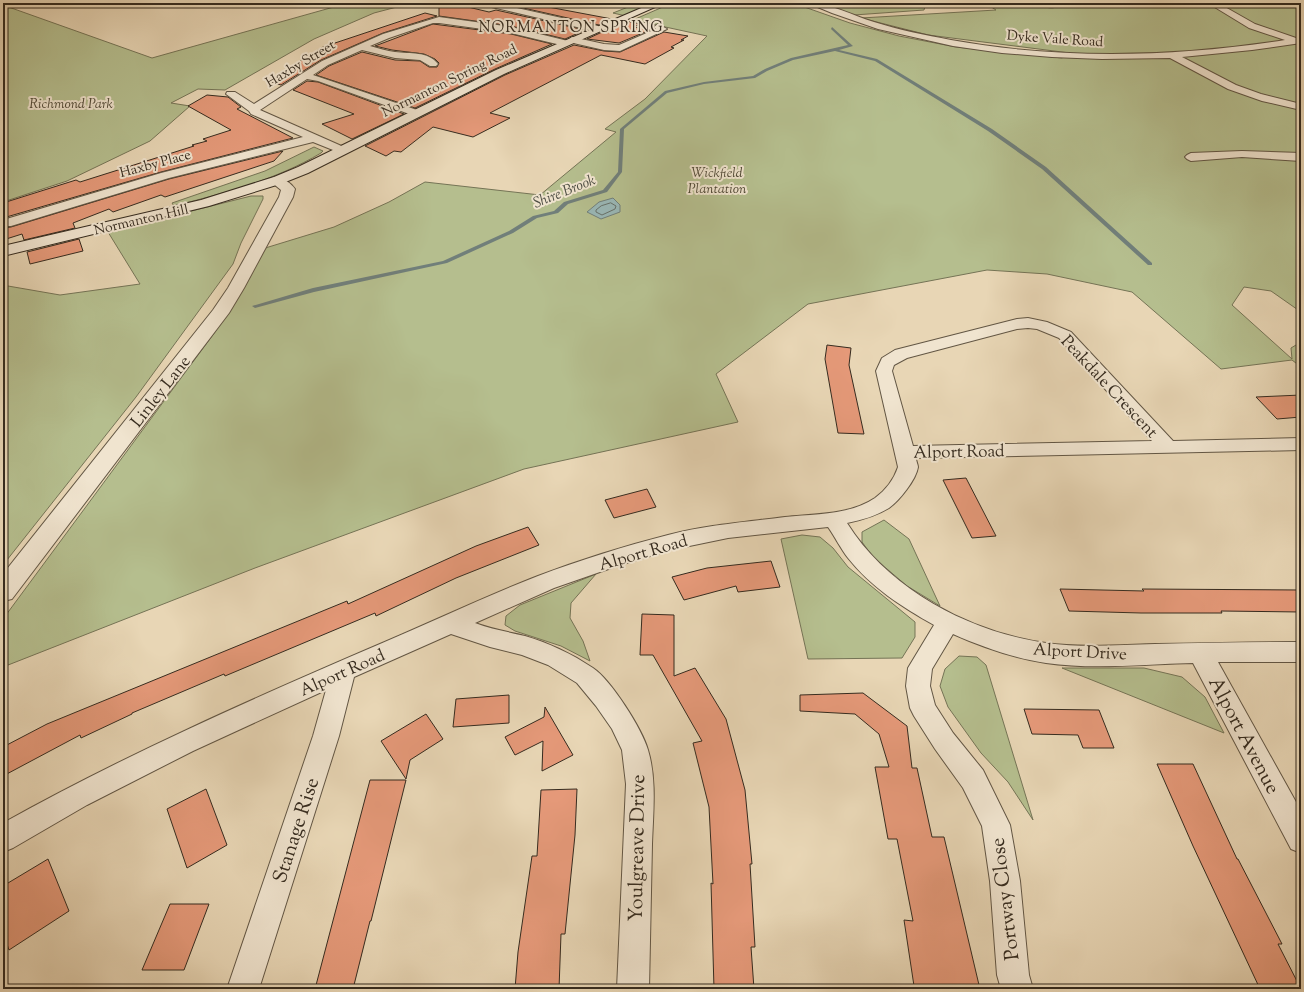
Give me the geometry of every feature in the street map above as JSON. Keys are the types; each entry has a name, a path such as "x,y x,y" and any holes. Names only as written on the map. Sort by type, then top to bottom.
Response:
{"main road":[{"name":"Normanton Spring Road","path":"277,181 500,72 660,3"},
{"name":"Normanton Hill","path":"3,251 234,196 277,181"},
{"name":"Linley Lane","path":"3,592 220,313 236,288 286,197 288,189 277,181"}],"street":[{"path":"483,3 598,29"},
{"name":"Dyke Vale Road","path":"812,3 858,20 896,31 973,45 1038,52 1078,55 1172,55 1242,49 1299,40"},
{"path":"1046,5 1063,3"},
{"path":"1212,3 1252,26 1299,40"},
{"name":"Haxby Street","path":"254,109 325,63 361,47 432,21 446,20 511,30 568,42 620,48 663,29 658,27"},
{"path":"361,47 395,55 422,57 429,60 433,64"},
{"path":"1172,55 1232,87 1265,98 1301,107"},
{"path":"305,76 320,79 416,113"},
{"name":"Haxby Street","path":"231,94 254,109 255,112 342,150"},
{"name":"Haxby Place","path":"6,223 124,187 219,161 313,138"},
{"path":"1191,157 1242,154 1301,157"},
{"name":"Peakdale Crescent","path":"905,452 884,371 885,364 890,359 901,354 1017,324 1028,323 1041,325 1065,335 1168,447"},
{"name":"Alport Road","path":"3,838 77,796 184,743 343,670 546,582 613,559 670,542 728,531 834,519 861,513 882,503 893,493 903,480 908,468 905,452 1301,444"},
{"name":"Alport Drive","path":"834,519 858,555 882,579 916,605 948,621 1005,644 1047,653 1089,655 1301,652"},
{"name":"Portway Close","path":"948,621 920,668 918,686 923,708 944,741 974,778 996,825 1005,881 1013,975 1017,989"},
{"name":"Youlgreave Drive","path":"451,624 490,638 525,646 556,658 586,676 605,698 622,722 634,750 640,784 633,989"},
{"name":"Alport Avenue","path":"1200,653 1301,839"},
{"name":"Stanage Rise","path":"243,989 326,736 343,670"}],"green space":[{"name":"Richmond Park","path":"348,3 412,3 374,13 314,39 225,90 198,89 171,103 190,106 150,141 67,181 3,202 3,5 152,58"},
{"path":"638,3 656,3 626,16 613,13"},
{"name":"Wickfield Plantation","path":"672,3 717,3 730,6 737,3 793,3 850,23 899,36 956,47 1062,58 1070,53 928,35 861,18 996,10 985,3 1033,3 1035,5 1038,3 1301,3 1301,312 1271,291 1244,287 1232,305 1292,359 1291,348 1301,342 1301,367 1292,360 1221,369 1132,292 1047,274 987,270 808,304 716,374 738,422 524,469 255,568 3,667 3,619 215,332 262,249 334,227 389,202 425,182 540,195 616,132 605,129 645,99 707,36 633,20"},
{"path":"820,3 926,3 924,10 854,15"},
{"path":"314,147 323,151 286,171 231,191 174,206 172,203 265,171"},
{"path":"251,196 263,196 263,199 241,243 233,264 136,397 3,565 3,283 8,286 60,295 140,284 108,232"},
{"path":"884,520 909,539 940,606 907,586 873,557 862,542 862,532"},
{"path":"802,535 820,537 833,548 848,567 915,622 915,637 902,658 808,659 781,539"},
{"path":"596,574 571,603 570,618 583,641 590,661 561,646 515,631 505,625 506,616 520,605"},
{"path":"959,656 977,657 986,665 1033,820 1008,782 981,753 948,707 940,686 945,669"},
{"path":"1062,668 1144,668 1182,677 1205,697 1224,733"}],"water":[{"path":"613,198 620,205 620,212 601,219 587,212 599,202"}],"building":[{"path":"439,3 451,3 489,12 496,10 585,30 565,39 511,26 439,16"},
{"path":"516,3 527,3 612,19 599,25 510,5"},
{"path":"425,13 437,16 383,33 321,60 281,85 268,81 323,47"},
{"path":"626,21 640,24 634,27 650,30 619,43 587,39"},
{"path":"433,24 511,34 552,44 495,69 415,108 316,75 329,66 362,52 395,60 420,61 429,67 437,67 439,63 435,59 424,54 392,50 375,46"},
{"path":"664,32 688,36 671,47 674,48 645,64 601,55 490,113 510,118 473,137 433,127 401,152 394,151 386,156 365,146 505,75 574,45 604,51 620,52"},
{"path":"307,81 318,82 404,114 352,139 322,124 354,114 293,90"},
{"path":"207,95 228,97 241,107 237,109 293,138 161,172 3,218 3,203 76,180 80,182 194,146 192,145 207,141 203,139 231,130 188,106"},
{"path":"283,151 274,161 165,197 161,195 113,212 109,209 73,223 75,228 24,240 22,234 3,240 3,228 11,227 169,179"},
{"path":"79,239 83,251 30,264 27,252"},
{"path":"827,345 851,348 849,365 864,434 838,433 825,359"},
{"path":"1301,395 1301,417 1277,419 1256,397"},
{"path":"966,478 996,536 972,538 943,480"},
{"path":"647,489 656,507 614,518 605,500"},
{"path":"528,527 539,545 456,578 376,616 375,613 225,676 224,674 132,713 81,738 80,735 3,776 3,747 47,724 347,601 348,604 476,546"},
{"path":"771,561 780,587 738,592 736,586 684,600 672,577 707,568"},
{"path":"1060,589 1144,591 1142,589 1301,590 1301,612 1221,611 1222,613 1141,613 1069,611"},
{"path":"642,614 674,615 674,676 695,668 726,719 745,790 752,864 750,864 755,947 751,947 754,989 714,989 711,883 713,884 709,807 693,743 702,741 653,655 640,655"},
{"path":"863,693 907,726 912,768 917,768 932,837 944,837 979,985 965,987 966,989 940,989 914,986 904,920 913,921 897,839 888,839 875,767 889,767 879,734 855,714 800,711 800,695"},
{"path":"509,695 509,723 453,727 456,699"},
{"path":"545,707 573,755 542,771 543,741 515,755 505,737 544,717"},
{"path":"1024,709 1099,710 1114,748 1083,748 1078,735 1032,734"},
{"path":"426,714 443,739 410,760 406,779 381,741"},
{"path":"1157,764 1193,764 1237,859 1282,944 1278,944 1301,989 1260,989 1193,846"},
{"path":"370,780 406,780 371,921 353,989 315,989"},
{"path":"206,789 227,845 187,868 167,809"},
{"path":"577,789 575,835 565,934 561,934 559,989 515,989 518,952 532,856 537,856 541,790"},
{"path":"48,859 69,911 9,950 3,932 3,886"},
{"path":"170,904 209,904 184,970 142,970"}],"waterway":[{"name":"Shire Brook","path":"255,306 313,290 445,262 511,232 535,217 556,212 566,203 605,191 620,172 622,129 666,92 704,83 754,77 792,59 851,46 832,28"},
{"path":"836,50 876,60 990,130 1044,168 1150,264"}],"district":[{"name":"NORMANTON SPRING","path":"571,27"}]}
